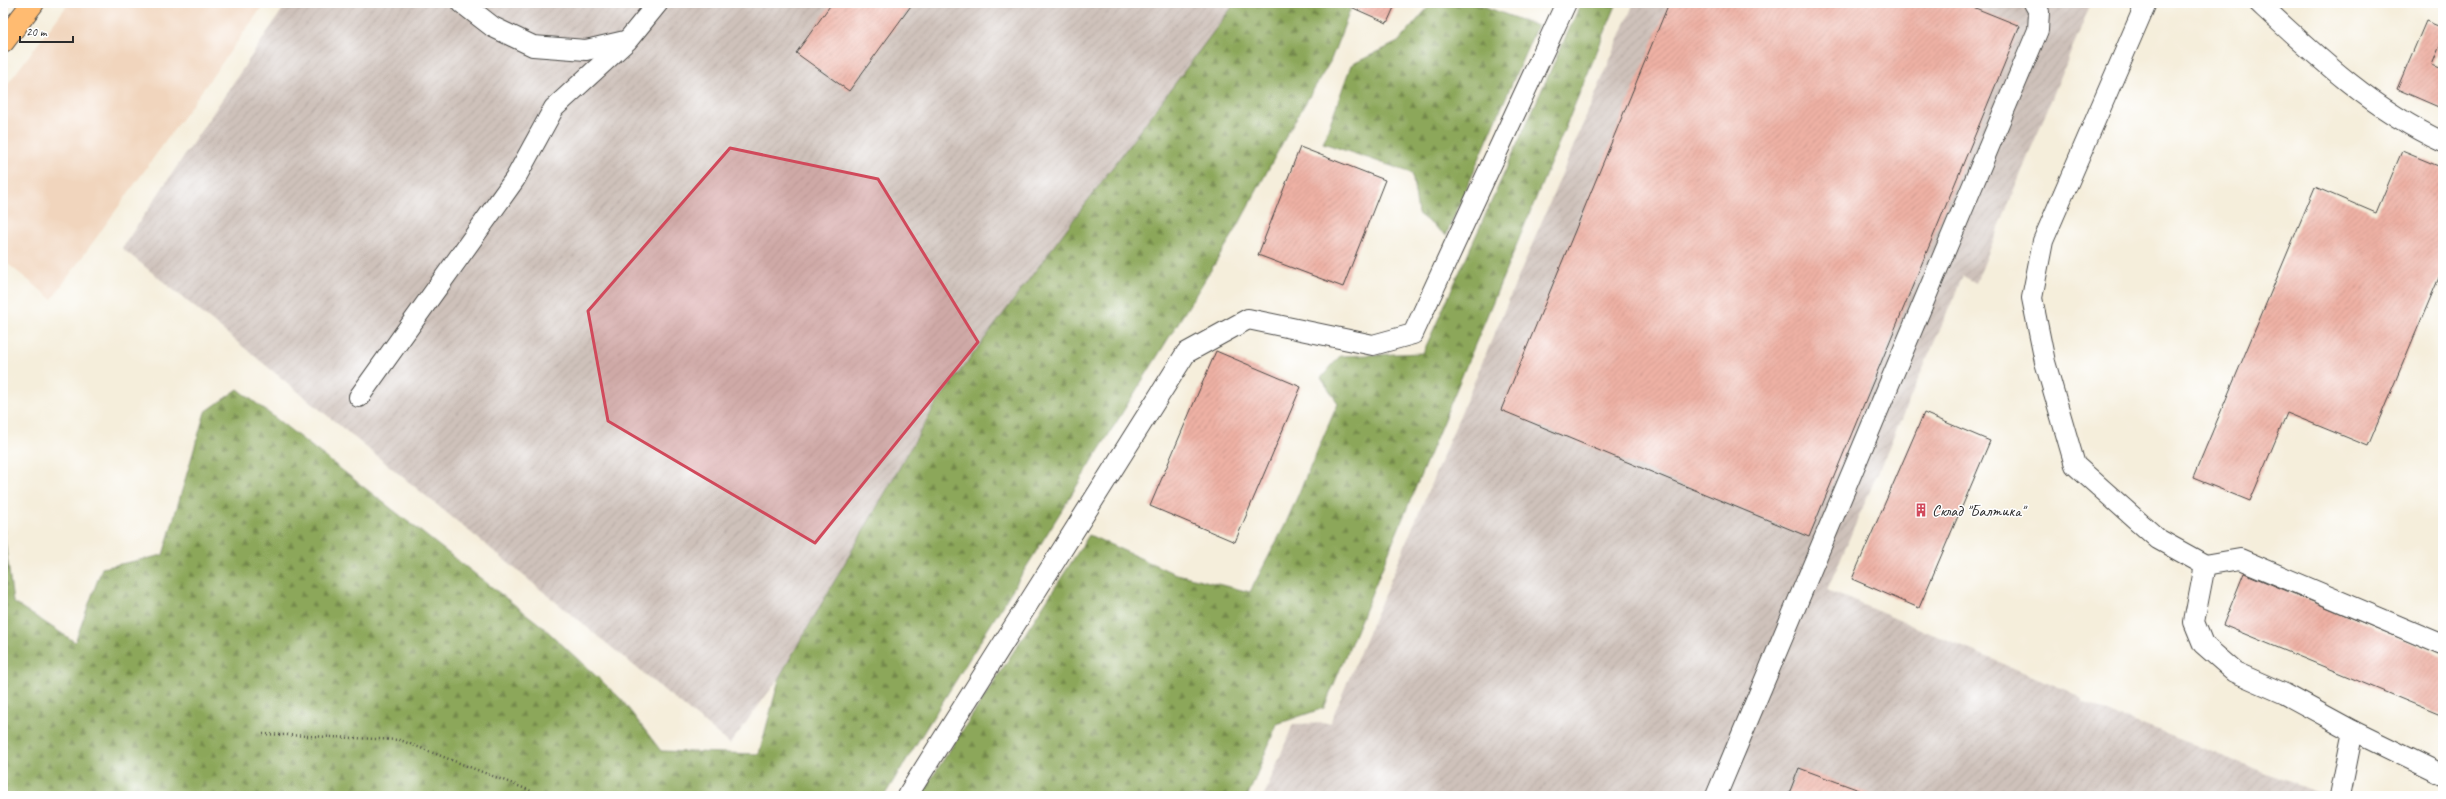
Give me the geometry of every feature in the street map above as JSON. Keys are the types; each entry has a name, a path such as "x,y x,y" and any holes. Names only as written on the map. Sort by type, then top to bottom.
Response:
{"highway":[{"path":"3,42 33,3"}],"street":[{"path":"462,3 493,27 533,46 586,50 627,41"},
{"path":"359,397 515,179 554,108 627,41 658,3"},
{"path":"907,796 1186,353 1248,319 1373,345 1412,334 1566,3"},
{"path":"1716,796 2038,30 2039,12 2034,3"},
{"path":"2146,3 2043,241 2032,298 2044,362 2074,465 2158,539 2205,564 2240,559 2443,645"},
{"path":"2259,3 2322,62 2411,128 2443,142"},
{"path":"2205,564 2194,622 2203,644 2235,672 2285,694 2353,731 2443,775"},
{"path":"2340,796 2353,731"}],"path":[{"path":"263,734 400,740 544,796"}],"highlighted area":[{"path":"730,148 878,179 978,342 815,543 608,421 588,311"}],"shaded area":[{"path":"69,3 265,3 52,299 3,260 3,90"},
{"path":"287,3 1281,3 730,744 122,248"},
{"path":"1634,3 2091,3 1976,283 1963,276 1827,590 2078,695 2085,703 2327,796 1264,796 1293,724 1330,723"}],"green space":[{"path":"1235,3 1353,3 1330,62 1291,127 1234,233 884,796 3,796 3,525 13,602 75,642 102,568 163,555 205,412 238,389 543,627 621,699 661,751 759,754 780,676 936,404"},
{"path":"1432,3 1475,3 1537,26 1446,235 1418,214 1412,173 1323,143 1351,65 1398,42"},
{"path":"1581,3 1617,3 1324,708 1277,724 1248,796 920,796 1089,535 1173,573 1250,592 1285,525 1338,403 1321,378 1340,356 1423,353"}],"building":[{"path":"832,3 913,3 849,91 796,53"},
{"path":"1342,3 1396,3 1387,23"},
{"path":"1669,3 1963,3 2020,26 1809,537 1501,410"},
{"path":"2426,21 2443,28 2443,38 2432,65 2443,69 2443,109 2397,89"},
{"path":"1300,147 1385,180 1343,287 1258,255"},
{"path":"2402,151 2443,168 2443,268 2368,446 2287,413 2250,501 2193,478 2315,187 2376,213"},
{"path":"1216,351 1301,387 1235,542 1150,506"},
{"name":"Склад \"Балтика\"","path":"1924,413 1990,441 1919,608 1852,579"},
{"path":"2244,573 2443,656 2443,716 2223,625"},
{"path":"1799,768 1870,794 1870,796 1788,796"}],"place":[{"name":"Склад \"Балтика\"","path":"1921,510"}]}
